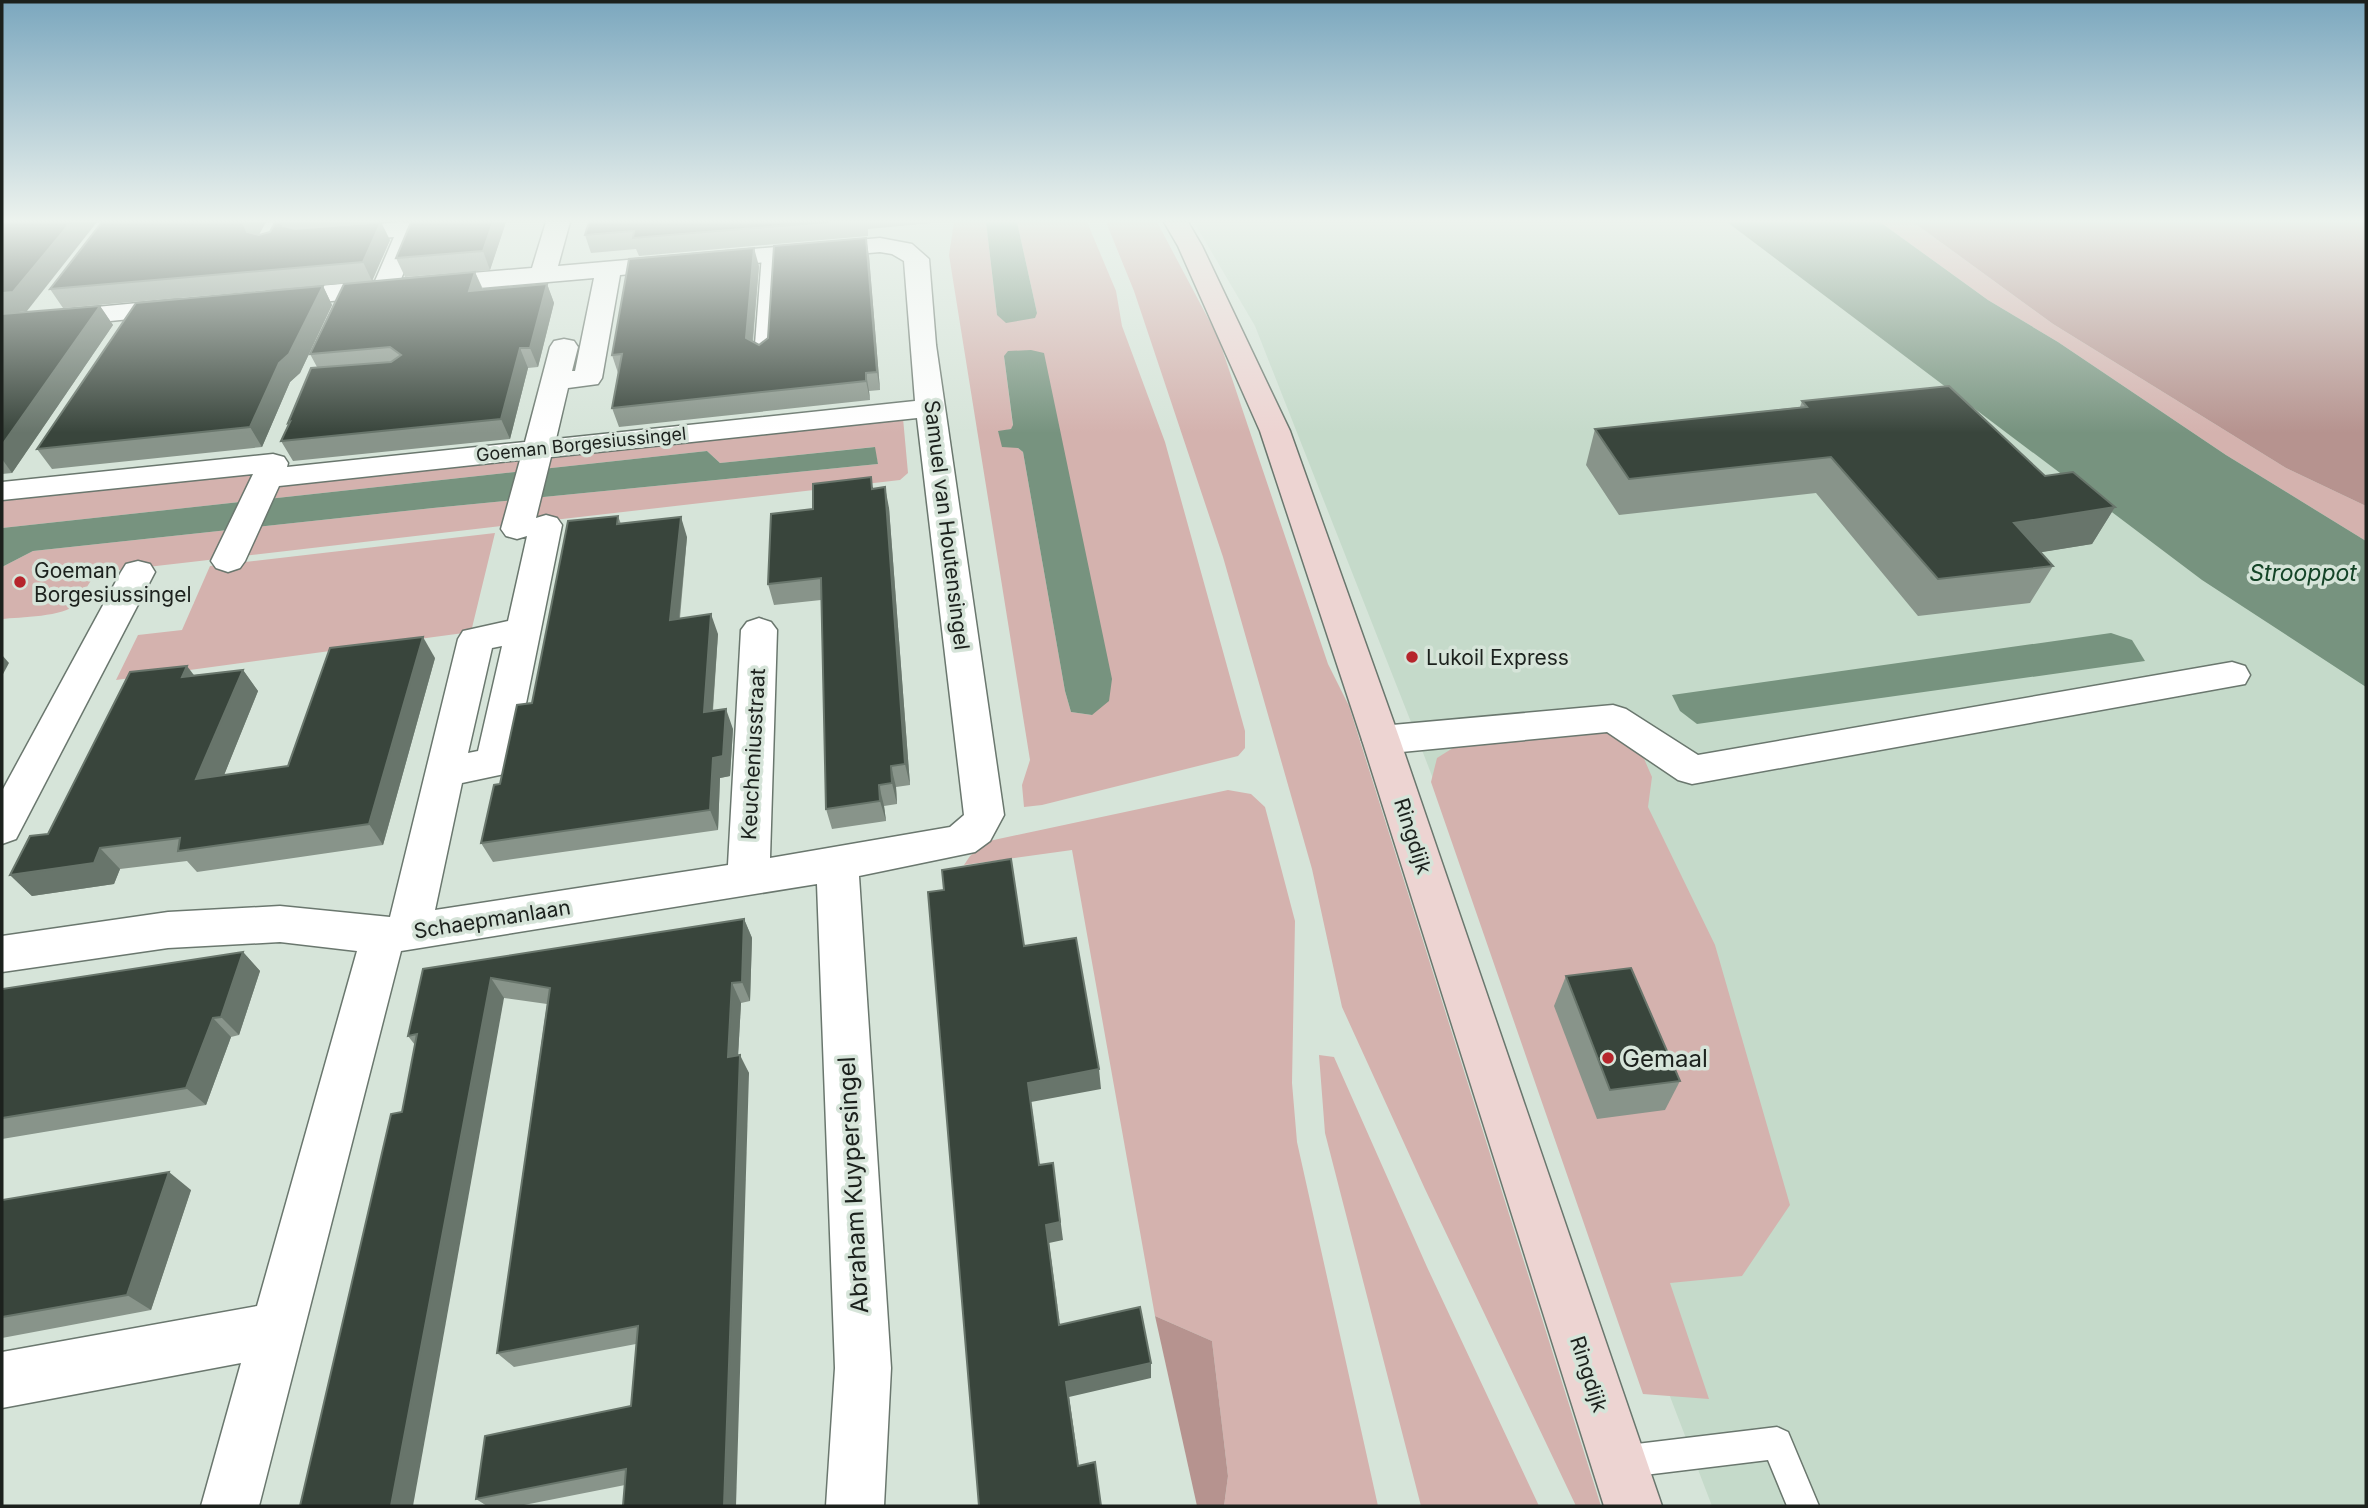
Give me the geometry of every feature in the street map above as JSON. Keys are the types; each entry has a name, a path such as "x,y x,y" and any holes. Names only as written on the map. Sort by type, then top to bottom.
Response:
{"main road":[{"name":"Ringdijk","path":"1211,292 1275,431 1381,740 1633,1506"}],"street":[{"path":"253,300 345,298 368,292"},
{"path":"556,381 588,378 604,292"},
{"name":"Samuel van Houtensingel","path":"918,292 922,345 984,815 976,830"},
{"path":"37,320 53,299"},
{"path":"2,324 199,305"},
{"path":"116,343 138,311"},
{"path":"230,1506 277,1329 445,771 495,763 523,631 537,448 565,347"},
{"name":"Goeman Borgesiussingel","path":"10,491 275,459 537,448 932,408"},
{"path":"10,491 39,459"},
{"path":"228,561 275,459"},
{"path":"2,828 138,572"},
{"name":"Keucheniusstraat","path":"748,877 759,630"},
{"path":"1381,740 1614,718 1692,770 2232,675"},
{"name":"Schaepmanlaan","path":"2,954 169,930 280,924 395,935 836,864 961,841 976,830"},
{"name":"Abraham Kuypersingel","path":"836,864 863,1368 855,1506"},
{"path":"2,1380 277,1329"}],"lane":[{"path":"762,357 766,292"},
{"path":"1618,1462 1777,1443 1803,1506"}],"shaded area":[{"path":"955,292 994,292 997,315 1037,313 1032,292 1116,292 1122,326 1165,442 1245,731 1245,748 1238,756 1042,805 1024,807 1022,785 1030,760","holes":["1004,356 1092,715 1071,712 1023,452 998,432 1013,426"]},
{"path":"1134,292 1194,292 1218,337 1328,664 1349,706 1601,1506 1576,1506 1425,1189 1342,1007 1312,869 1223,557"},
{"path":"1235,292 1879,292 2366,608 2366,1506 1712,1506 1422,750 1255,326"},
{"path":"1977,292 2010,292 2053,324 2286,468 2366,506 2366,541 2226,455 2058,342"},
{"path":"2010,292 2366,292 2366,506 2286,468 2053,324"},
{"path":"903,418 908,473 900,480 104,572 90,582 76,604 62,612 2,619 2,567 33,551 878,464 874,447 720,463 707,451 2,528 2,494 253,467 275,483"},
{"path":"495,533 471,632 116,680 138,635 182,630 210,566"},
{"path":"1603,726 1642,754 1652,777 1648,807 1715,945 1790,1205 1742,1276 1670,1283 1709,1399 1643,1394 1431,782 1437,758 1464,741"},
{"path":"1228,790 1251,794 1265,807 1295,921 1292,1083 1297,1142 1378,1506 1224,1506 1228,1476 1212,1341 1155,1316 1072,850 964,865 970,856 989,841"},
{"path":"1319,1055 1334,1057 1427,1267 1539,1506 1421,1506 1325,1133"},
{"path":"1155,1316 1212,1341 1228,1476 1224,1506 1197,1506"}],"water":[{"path":"994,292 1032,292 1037,313 1035,318 1006,323 997,315"},
{"name":"Strooppot","path":"1820,292 1977,292 2058,342 2226,455 2366,541 2366,687 2202,580"},
{"path":"1031,350 1044,353 1112,679 1109,701 1092,715 1071,712 1023,452 1018,448 1002,447 998,431 1011,429 1013,425 1004,356 1008,351"},
{"name":"Goeman Borgesiussingel","path":"875,447 878,464 33,551 2,567 2,528 707,451 720,463"},
{"path":"2111,633 2132,640 2145,661 1697,724 1680,711 1672,695"}],"building":[{"path":"253,292 320,292 289,354 279,363 250,427 37,449 136,303"},
{"path":"340,292 545,292 530,348 520,348 501,419 281,441 311,368 391,362 401,355 390,347 310,354"},
{"path":"623,292 750,292 746,338 759,345 768,338 771,292 870,292 877,372 866,373 866,381 612,408 622,354 612,355"},
{"path":"100,306 2,445 2,314"},
{"path":"1949,386 2045,476 2073,472 2115,507 2014,523 2053,566 1938,579 1831,457 1629,479 1595,429 1807,407 1802,401"},
{"path":"871,477 872,489 885,487 905,764 891,766 892,783 879,785 880,801 826,809 821,578 768,584 771,514 813,509 813,484"},
{"path":"618,516 617,524 681,517 670,620 711,614 704,712 726,709 723,756 713,758 710,810 481,843 494,785 500,784 517,705 532,703 568,521"},
{"path":"423,637 369,824 178,851 180,838 100,848 94,863 10,875 30,836 48,834 130,672 187,666 182,677 243,670 196,779 288,766 330,648"},
{"path":"1011,859 1024,946 1076,938 1099,1069 1028,1083 1039,1165 1053,1163 1060,1222 1046,1225 1059,1325 1140,1307 1151,1363 1066,1382 1078,1466 1095,1462 1101,1506 979,1506 928,892 944,890 942,870"},
{"path":"744,919 742,982 732,983 728,1057 740,1055 724,1506 623,1506 626,1469 476,1499 485,1436 631,1406 638,1326 497,1353 550,988 491,978 391,1506 300,1506 391,1114 402,1112 417,1034 408,1036 423,969"},
{"path":"243,952 221,1017 213,1018 186,1088 2,1118 2,989"},
{"path":"1631,968 1680,1081 1610,1090 1566,976"},
{"path":"169,1172 127,1295 2,1317 2,1200"}],"place":[{"name":"Goeman Borgesiussingel","path":"20,582"},
{"name":"Lukoil Express","path":"1412,657"},
{"name":"Gemaal","path":"1608,1058"}]}
